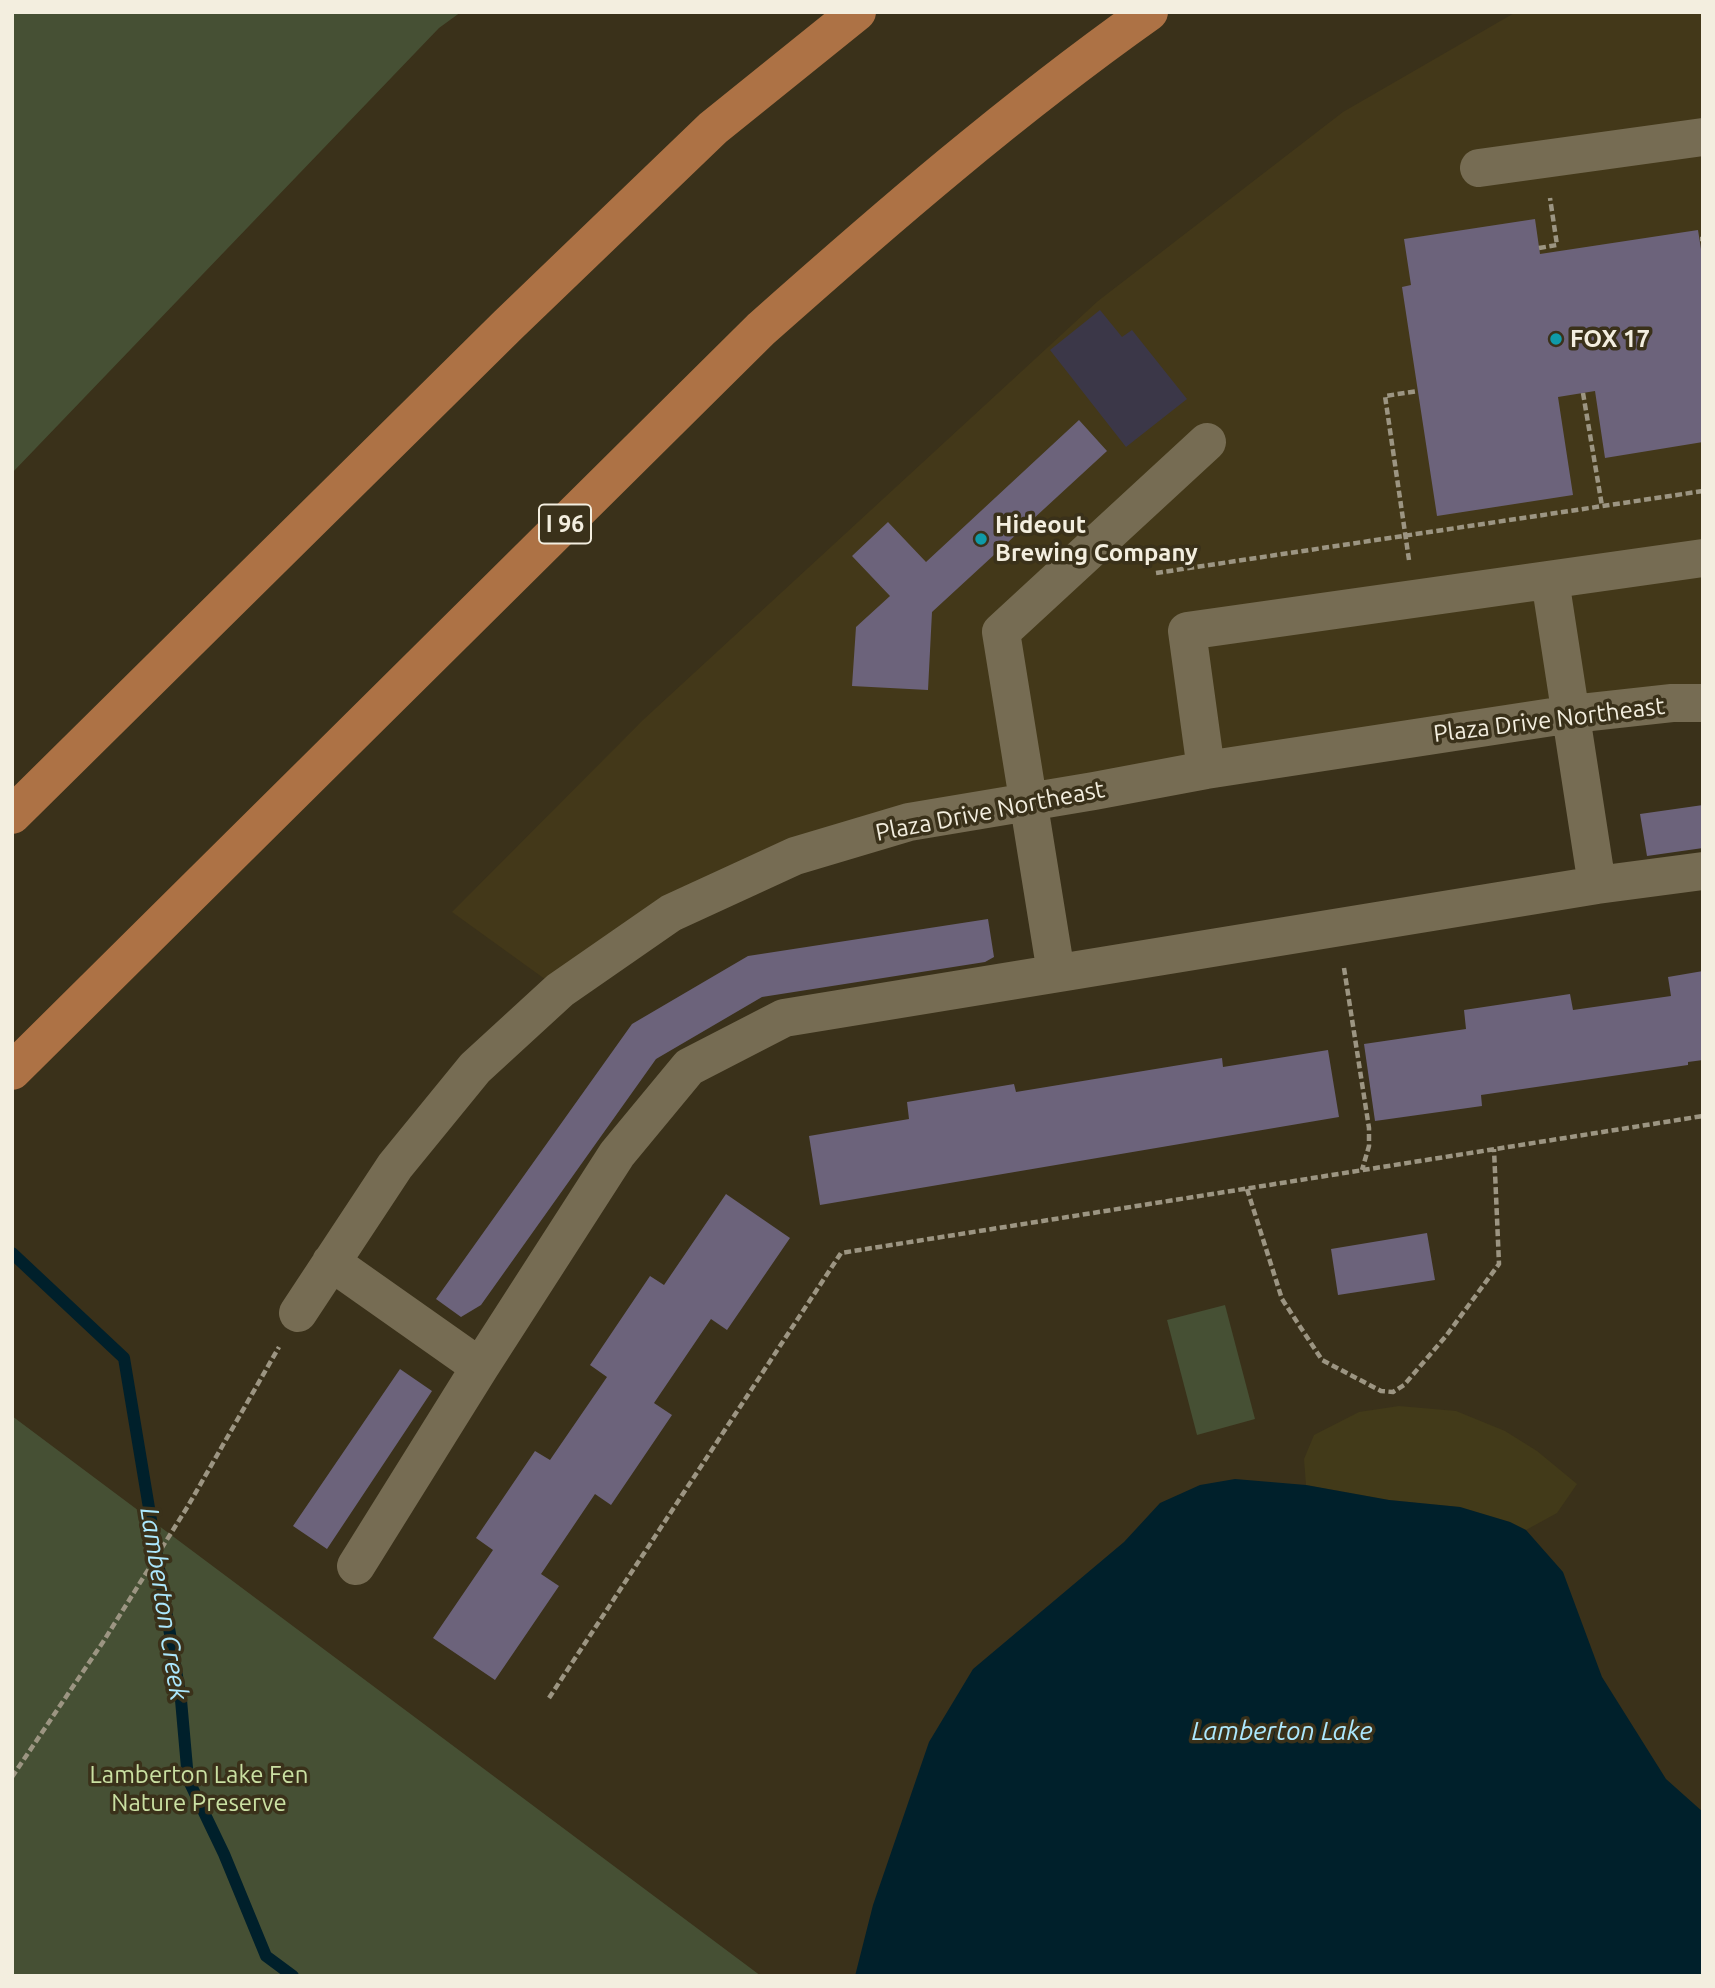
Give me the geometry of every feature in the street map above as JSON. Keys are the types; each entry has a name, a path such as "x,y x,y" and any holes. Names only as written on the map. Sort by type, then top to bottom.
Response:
{"highway":[{"path":"12,815 703,137 857,12"},
{"name":"I 96","path":"12,1070 761,329 876,227 1016,111 1149,12"}],"street":[{"path":"1479,168 1703,138"},
{"path":"1056,973 1001,632 1207,442"},
{"path":"1206,770 1187,631 1703,558"},
{"path":"1550,580 1597,885"},
{"name":"Plaza Drive Northeast","path":"298,1313 395,1166 475,1068 560,990 671,913 795,856 909,822 1206,770 1572,713 1672,703 1703,703"},
{"path":"356,1566 617,1154 689,1067 785,1018 1703,870"},
{"path":"331,1262 480,1367"}],"path":[{"path":"1539,248 1557,245 1544,159"},
{"path":"1414,599 1385,396 1418,391"},
{"path":"1583,393 1602,506"},
{"path":"1156,573 1703,491"},
{"path":"1338,927 1369,1128 1369,1146 1362,1170"},
{"path":"549,1698 841,1253 1703,1116"},
{"path":"1247,1189 1282,1299 1322,1360 1381,1391 1393,1392 1404,1385 1446,1335 1499,1264 1494,1149"},
{"path":"12,1777 103,1642 188,1507 298,1313"}],"shaded area":[{"path":"1516,12 1703,12 1703,703 795,856 560,990 452,912 643,720 1098,301 1343,112"},
{"path":"1100,310 1122,337 1132,330 1187,399 1126,447 1050,350"}],"green space":[{"path":"12,12 461,12 439,28 12,473"},
{"path":"1225,1305 1255,1419 1197,1435 1167,1320"},
{"name":"Lamberton Lake Fen Nature Preserve","path":"12,1416 761,1976 12,1976"}],"sand":[{"path":"1399,1406 1456,1411 1505,1431 1537,1451 1577,1484 1557,1513 1526,1530 1510,1522 1460,1507 1389,1500 1306,1485 1304,1459 1314,1435 1359,1412"}],"water":[{"name":"Lamberton Lake","path":"1235,1479 1306,1485 1389,1500 1460,1507 1510,1522 1526,1530 1563,1572 1602,1677 1666,1779 1703,1812 1703,1976 855,1976 873,1905 929,1742 973,1669 1124,1542 1160,1503 1200,1485"}],"building":[{"name":"FOX 17","path":"1535,219 1540,254 1698,230 1703,249 1703,442 1605,458 1595,391 1558,397 1573,495 1437,516 1402,287 1411,285 1404,239"},
{"name":"Hideout Brewing Company","path":"1079,420 1107,451 932,612 928,690 852,686 856,627 890,596 852,556 888,522 926,562"},
{"path":"1703,805 1703,848 1647,856 1640,814"},
{"path":"988,919 994,957 985,962 762,997 656,1059 481,1305 461,1317 436,1299 632,1024 748,956"},
{"path":"1703,971 1703,1060 1688,1062 1688,1065 1481,1095 1482,1106 1375,1121 1364,1044 1466,1029 1464,1010 1570,994 1573,1010 1671,996 1668,977"},
{"path":"1328,1050 1339,1117 820,1205 809,1136 909,1119 907,1102 1014,1084 1016,1092 1222,1058 1223,1067"},
{"path":"726,1194 790,1238 727,1330 711,1319 654,1403 672,1415 611,1505 595,1494 541,1574 559,1586 495,1680 433,1638 493,1550 476,1538 535,1451 550,1460 607,1377 590,1365 650,1276 664,1285"},
{"path":"1427,1233 1435,1280 1338,1295 1331,1249"},
{"path":"400,1369 432,1391 327,1549 293,1526"}],"waterway":[{"name":"Lamberton Creek","path":"12,1253 124,1358 181,1700 188,1779 224,1854 266,1956 293,1976"}],"place":[{"name":"FOX 17","path":"1556,339"},
{"name":"Hideout Brewing Company","path":"981,539"}]}
